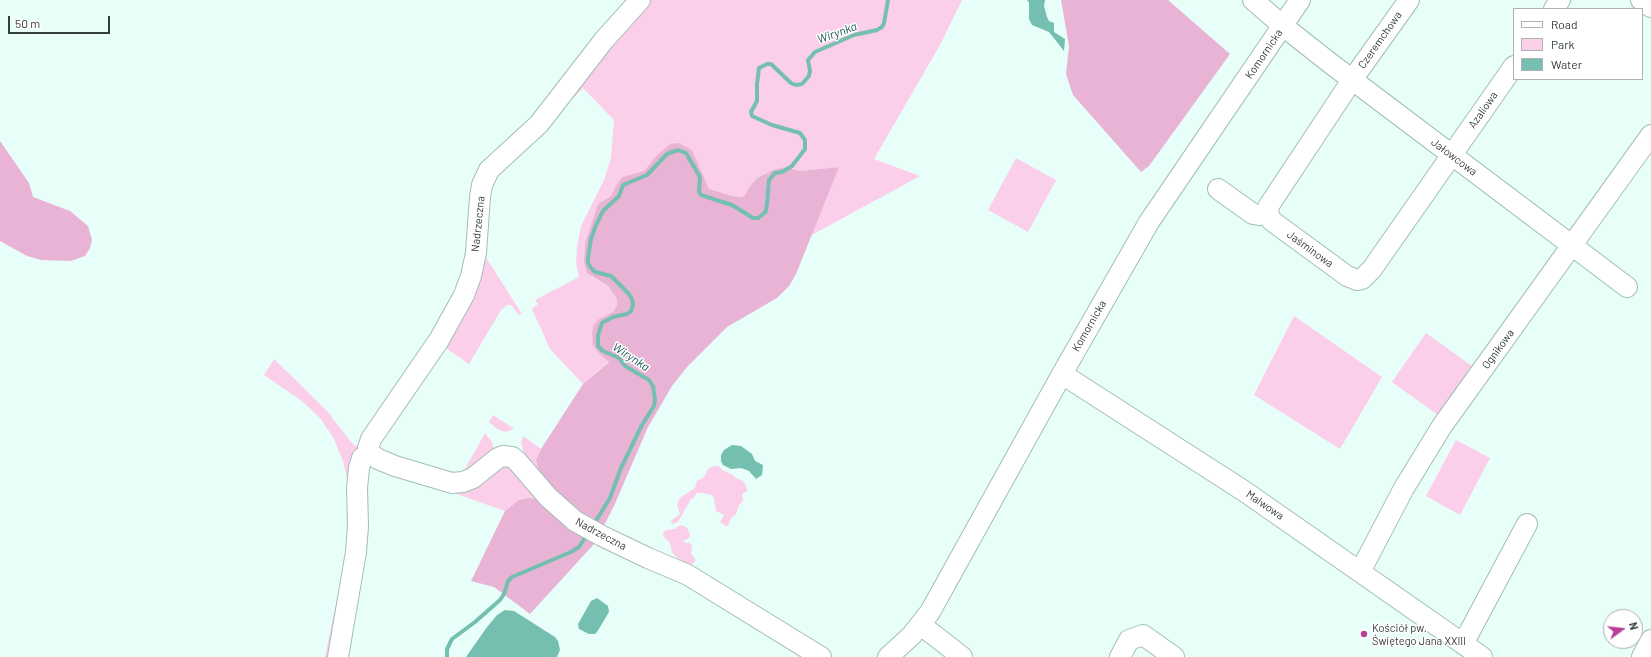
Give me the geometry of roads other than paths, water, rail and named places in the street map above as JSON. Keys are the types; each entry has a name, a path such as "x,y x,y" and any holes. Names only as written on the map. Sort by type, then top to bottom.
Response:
{"street":[{"name":"Nadrzeczna","path":"640,0 600,44 539,124 489,170 485,176 480,197 476,252 471,276 464,295 439,340 371,439 368,448 370,453 378,459 452,484 473,478 498,458 503,456 512,457 548,497 567,515 590,530 648,558 688,575 821,657"},
{"name":"Jałowcowa","path":"1253,0 1283,26 1352,80 1627,287"},
{"name":"Komornicka","path":"888,657 920,625 941,592 1062,374 1149,222 1300,0"},
{"name":"Czeremchowa","path":"1352,80 1409,0"},
{"path":"1641,0 1651,7"},
{"name":"Azaliowa","path":"1452,155 1513,67"},
{"path":"1218,189 1252,214 1259,215 1268,212 1269,203 1352,80"},
{"name":"Ognikowa","path":"1360,572 1404,488 1427,449 1651,135"},
{"name":"Jaśminowa","path":"1268,212 1269,216 1276,224 1347,276 1357,280 1362,278 1372,269 1452,155"},
{"name":"Malwowa","path":"1062,374 1220,475 1482,657"},
{"name":"Nadrzeczna","path":"338,657 356,552 358,526 357,488 359,468 362,458 370,453"},
{"path":"1463,644 1527,524"},
{"path":"920,625 962,657"},
{"path":"1120,657 1129,640 1142,635 1174,657"},
{"path":"1642,657 1651,640"}],"water":[{"path":"1027,0 1045,0 1044,6 1047,17 1049,21 1054,23 1054,32 1065,39 1064,51 1049,32 1032,25 1029,19 1029,3"},
{"path":"732,445 741,446 752,454 755,461 763,465 762,475 756,479 749,471 741,468 731,469 723,465 721,455 724,450"},
{"path":"597,598 608,606 609,612 597,632 595,634 589,634 579,629 578,624 591,601"},
{"path":"505,610 514,611 555,637 558,641 560,650 557,657 466,657 487,627 497,615"}],"waterway":[{"name":"Wirynka","path":"594,524 610,498 621,468 642,425 654,406 655,400 653,386 649,380 625,366 619,358 603,351 598,346 598,335 602,323 613,317 627,314 631,311 633,305 632,299 628,293 611,276 595,272 588,263 591,239 603,211 619,196 623,185 647,175 667,154 678,150 686,153 700,177 699,192 701,195 732,205 753,218 758,218 766,211 769,180 775,173 782,172 792,166 805,149 805,140 800,133 772,125 752,116 751,112 757,101 759,68 767,64 771,64 791,83 796,85 802,84 809,76 810,71 808,60 815,52 854,35 877,30 882,27 888,0"},
{"name":"Wirynka","path":"447,657 447,649 452,639 475,622 500,600 504,594 508,581 512,577 571,552 579,547 588,533"}],"place":[{"name":"Kościół pw. Świętego Jana XXIII","path":"1364,634"}]}
